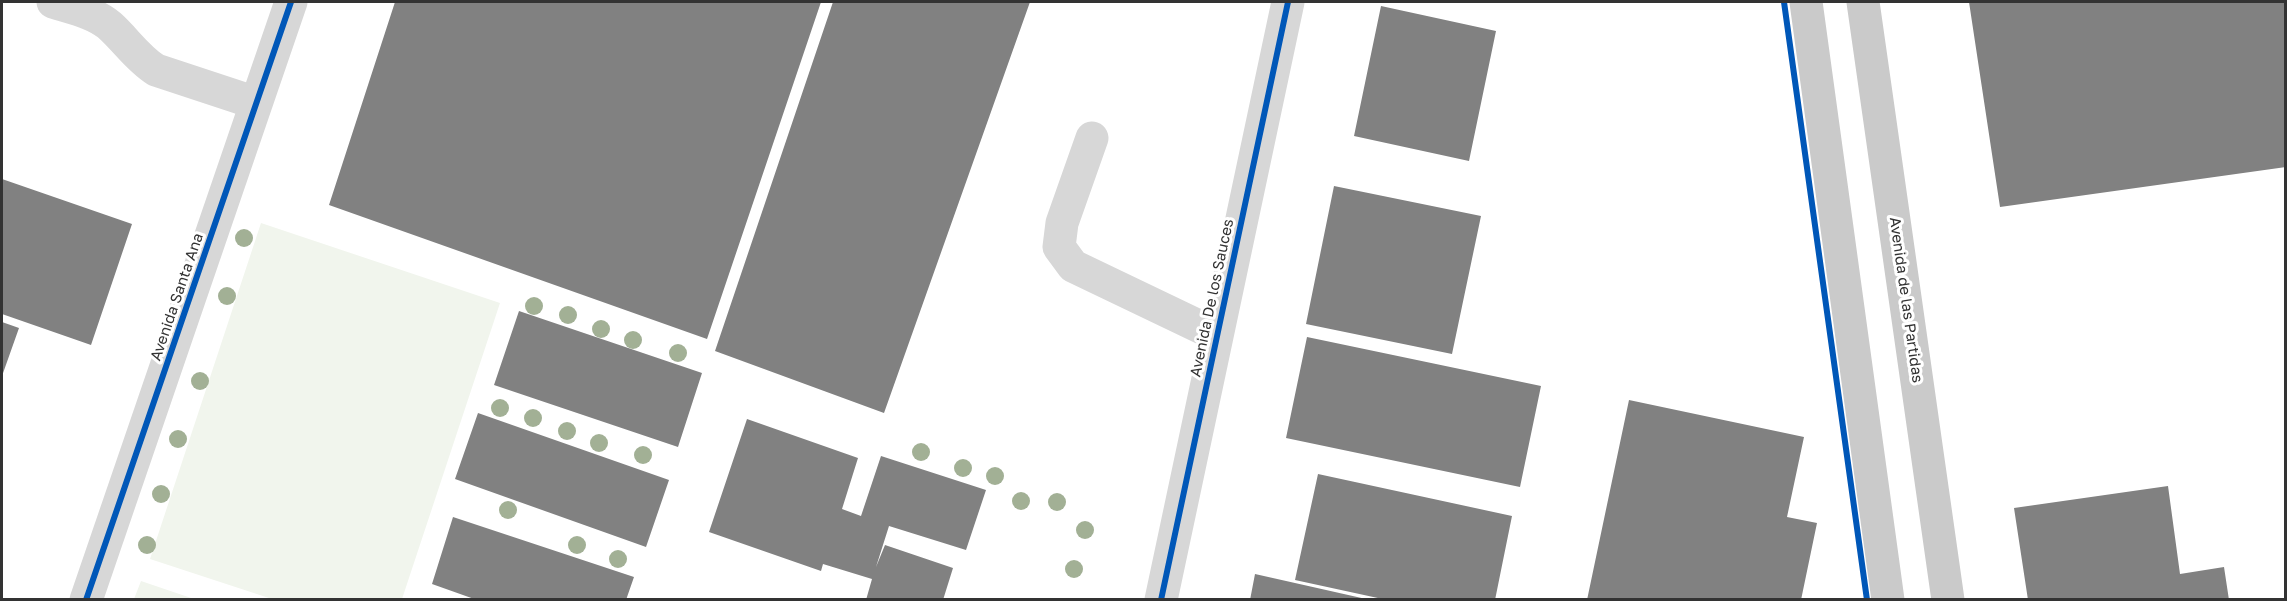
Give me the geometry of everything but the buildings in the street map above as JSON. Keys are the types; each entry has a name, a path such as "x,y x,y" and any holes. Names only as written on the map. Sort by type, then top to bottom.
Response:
{"main road":[{"path":"1806,2 1888,600"},
{"name":"Avenida de las Partidas","path":"1863,2 1948,600"}],"street":[{"path":"53,2 98,17 110,26 144,63 156,70 256,103"},
{"name":"Avenida Santa Ana","path":"86,600 291,2"},
{"name":"Avenida De los Sauces","path":"1161,600 1288,2"},
{"path":"1092,138 1062,223 1059,247 1073,266 1217,335"}],"shaded area":[{"path":"261,223 500,303 402,599 272,599 150,559"},
{"path":"141,581 194,599 134,599"}],"cycle path":[{"path":"86,600 291,2"},
{"path":"1161,600 1288,2"},
{"path":"1784,2 1867,600"}]}
